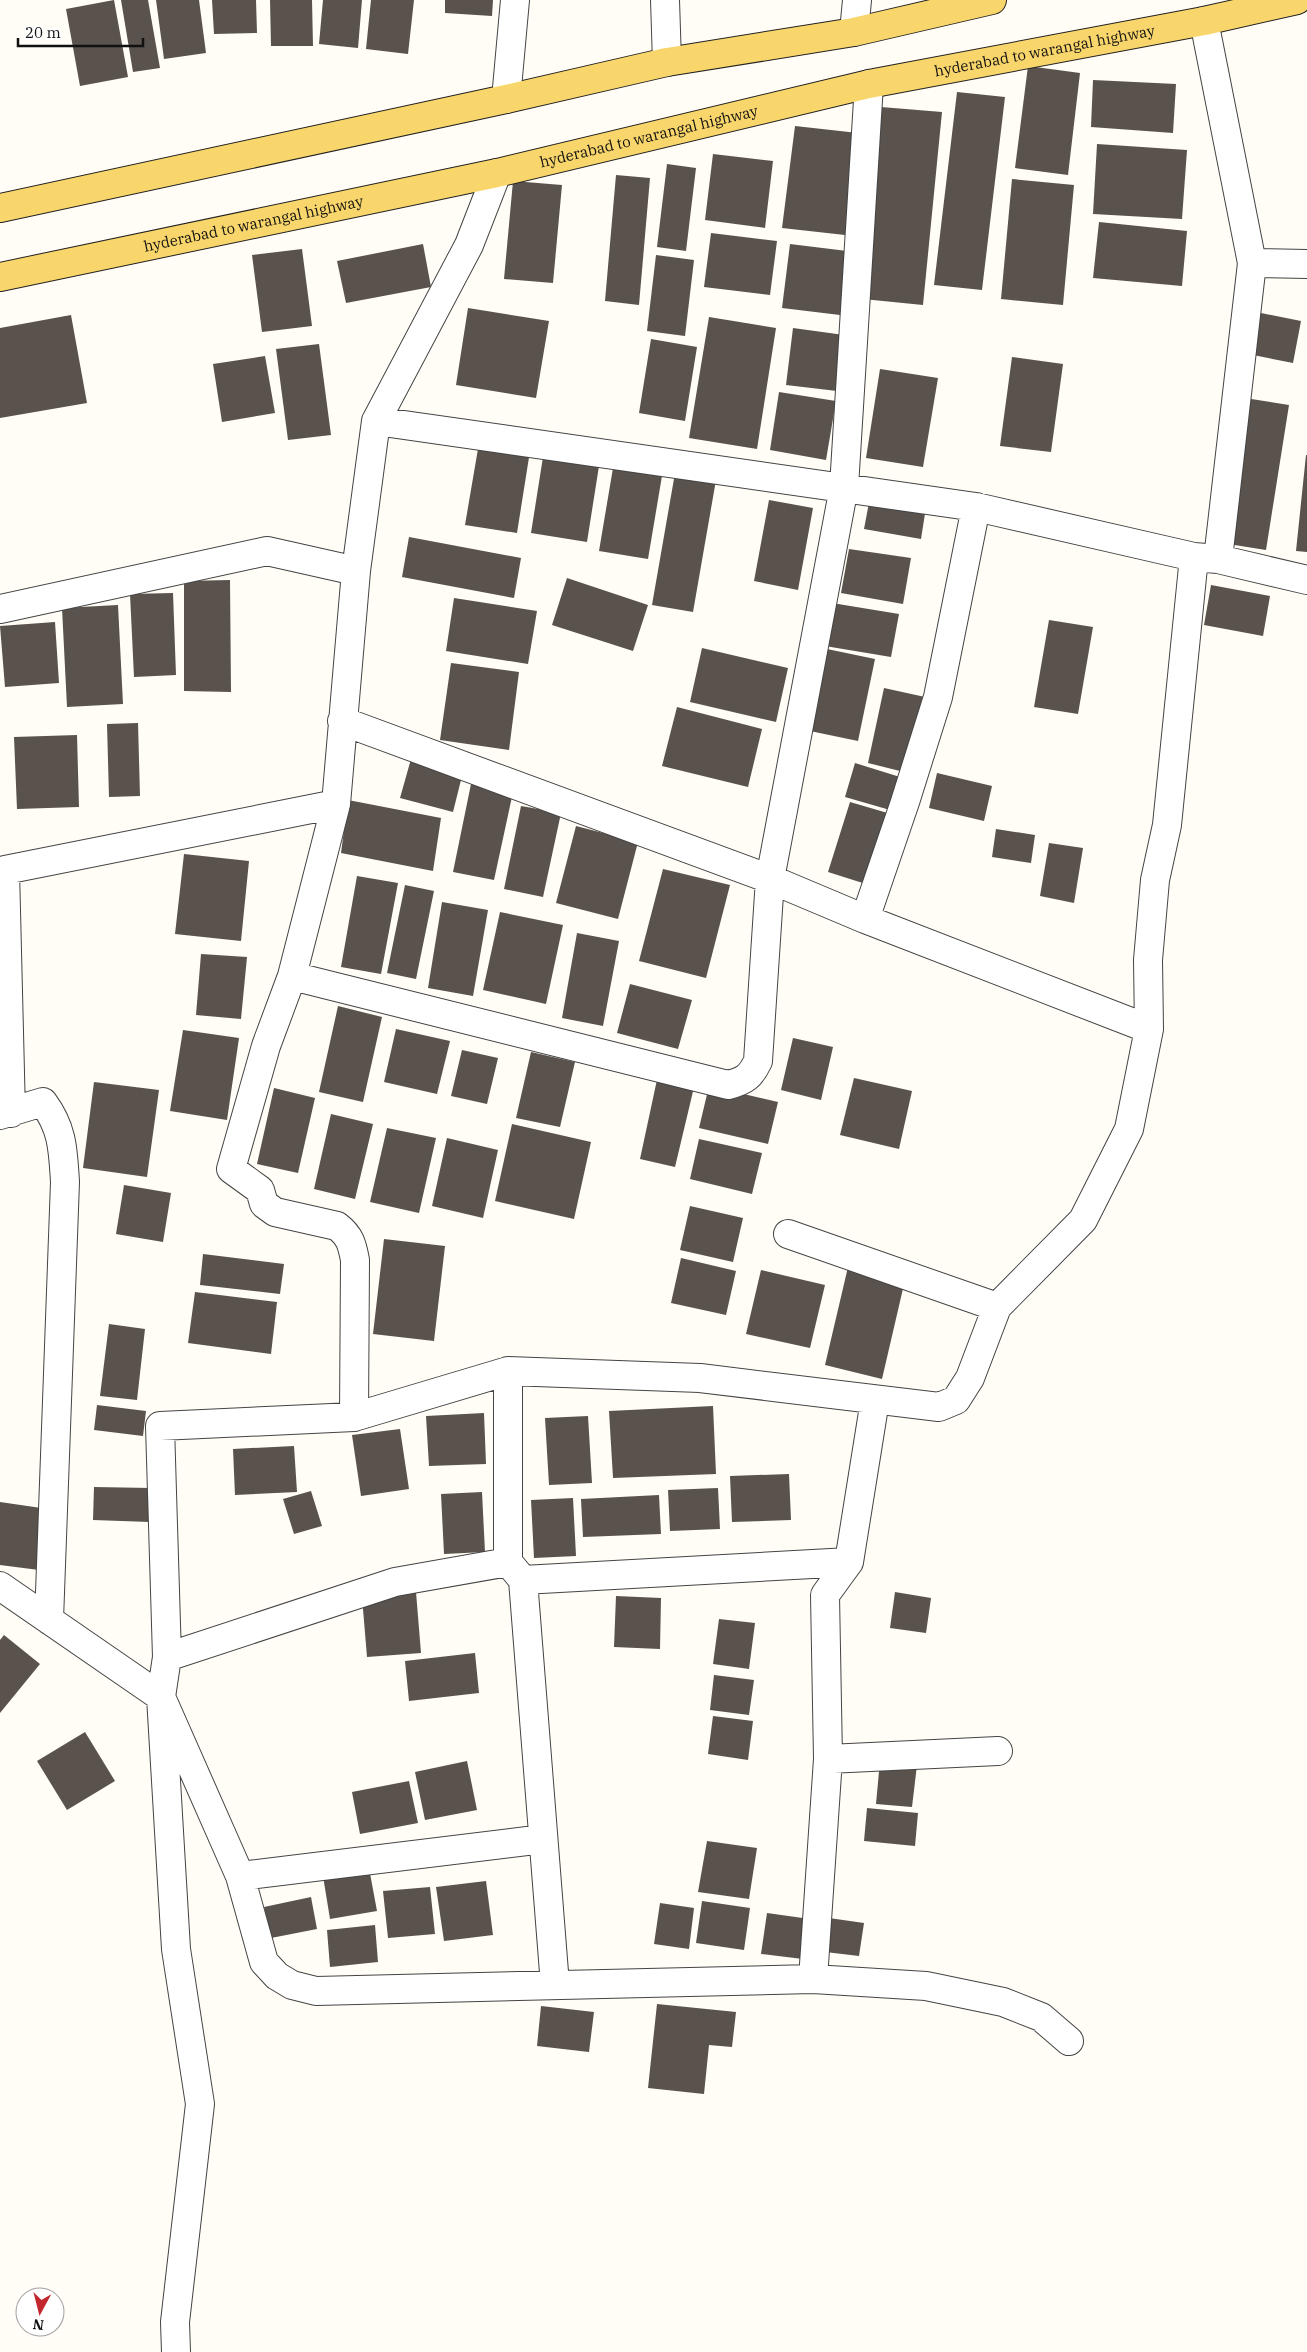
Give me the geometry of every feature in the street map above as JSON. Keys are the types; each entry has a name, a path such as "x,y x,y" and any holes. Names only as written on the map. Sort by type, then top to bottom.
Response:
{"main road":[{"path":"0,208 506,99 667,62 854,32 992,0"},
{"name":"hyderabad to warangal highway","path":"0,277 497,173 869,84 1204,21 1297,0"}],"street":[{"path":"506,99 515,0"},
{"path":"665,0 667,62"},
{"path":"854,32 857,0"},
{"path":"176,2352 175,2322 200,2104 176,1949 161,1697 168,1657 160,1426 354,1417 508,1371 700,1378 940,1407 956,1400 970,1378 997,1307 1083,1220 1129,1129 1150,1029 1148,960 1155,880 1167,825 1252,263 1204,21"},
{"path":"292,976 728,1085 742,1082 752,1074 758,1060 770,879 844,487 869,84"},
{"path":"354,1417 354,1260 352,1241 337,1226 275,1212 264,1204 260,1190 231,1170 266,1046 292,976 336,804 356,571 376,421 469,245 497,173"},
{"path":"1252,263 1307,264"},
{"path":"376,421 976,507 1307,580"},
{"path":"865,919 938,697 976,507"},
{"path":"0,609 267,551 356,571"},
{"path":"342,721 770,879 865,919 1150,1029"},
{"path":"49,1620 65,1182 64,1159 61,1136 55,1118 44,1102 5,1114 3,871 336,804"},
{"path":"788,1234 997,1307"},
{"path":"508,1371 515,1571 543,1839 555,1985"},
{"path":"814,1979 828,1759 825,1595 849,1562 875,1400"},
{"path":"168,1657 395,1582 515,1571 849,1562"},
{"path":"0,1586 161,1697 240,1876 264,1962 276,1976 292,1985 316,1991 814,1979 926,1986 1003,2002 1041,2017 1069,2041"},
{"path":"828,1759 998,1751"},
{"path":"240,1876 543,1839"}],"building":[{"path":"114,0 128,77 80,86 66,9"},
{"path":"121,0 148,0 160,68 133,72"},
{"path":"156,0 199,0 206,53 164,59"},
{"path":"212,0 256,0 257,33 214,34"},
{"path":"270,0 312,0 313,46 271,46"},
{"path":"323,0 362,0 358,48 319,44"},
{"path":"371,0 414,0 408,54 366,49"},
{"path":"445,0 493,0 492,16 445,13"},
{"path":"1028,66 1080,73 1068,175 1015,168"},
{"path":"1093,80 1176,84 1173,133 1091,127"},
{"path":"957,92 1005,97 982,290 934,285"},
{"path":"881,107 942,112 923,305 863,299"},
{"path":"795,126 858,133 845,235 782,228"},
{"path":"1097,144 1187,150 1182,219 1093,214"},
{"path":"713,154 773,161 765,228 705,220"},
{"path":"667,164 696,168 686,251 657,247"},
{"path":"616,175 650,178 639,305 605,301"},
{"path":"1012,179 1074,185 1063,305 1001,299"},
{"path":"513,181 562,185 553,283 504,279"},
{"path":"1099,222 1187,231 1182,286 1093,278"},
{"path":"711,233 777,241 770,295 704,287"},
{"path":"423,244 431,287 346,303 337,261"},
{"path":"790,244 847,251 840,315 782,308"},
{"path":"302,249 312,326 262,332 252,255"},
{"path":"656,255 694,260 685,336 647,331"},
{"path":"468,308 549,321 536,398 456,385"},
{"path":"1256,312 1301,321 1293,363 1248,354"},
{"path":"71,315 87,403 0,418 0,328"},
{"path":"709,317 776,328 757,449 689,438"},
{"path":"793,328 844,335 837,391 786,385"},
{"path":"651,339 697,347 685,421 639,413"},
{"path":"319,344 331,435 288,440 276,349"},
{"path":"265,356 275,413 222,422 213,364"},
{"path":"1012,357 1063,364 1051,452 1000,446"},
{"path":"880,369 938,378 923,467 866,458"},
{"path":"779,392 836,401 826,460 770,450"},
{"path":"1245,398 1289,405 1266,550 1222,543"},
{"path":"479,443 530,451 517,533 465,525"},
{"path":"1307,455 1307,552 1296,551"},
{"path":"543,457 599,466 587,542 531,533"},
{"path":"614,462 663,470 648,559 599,551"},
{"path":"675,473 716,480 693,612 652,605"},
{"path":"871,492 927,501 921,539 864,529"},
{"path":"769,500 813,508 798,590 754,581"},
{"path":"409,537 521,558 514,598 402,577"},
{"path":"849,549 911,558 903,604 841,593"},
{"path":"567,578 648,605 633,651 552,625"},
{"path":"230,580 231,692 184,691 184,581"},
{"path":"1211,585 1270,596 1263,636 1204,625"},
{"path":"173,593 176,675 134,677 130,594"},
{"path":"454,598 537,611 528,664 446,651"},
{"path":"832,603 899,614 891,657 825,646"},
{"path":"118,605 123,704 67,707 62,608"},
{"path":"1049,620 1093,627 1078,714 1034,707"},
{"path":"55,622 59,683 5,687 0,626"},
{"path":"702,648 788,668 776,722 690,702"},
{"path":"827,649 875,659 858,741 810,731"},
{"path":"451,663 519,672 509,750 440,740"},
{"path":"884,688 925,697 908,773 868,763"},
{"path":"677,707 762,729 748,787 662,766"},
{"path":"138,723 140,796 109,797 107,724"},
{"path":"77,735 79,807 17,809 14,737"},
{"path":"411,759 463,772 453,812 400,798"},
{"path":"855,763 900,777 890,810 845,797"},
{"path":"937,773 992,786 984,821 929,808"},
{"path":"471,784 513,792 494,880 453,872"},
{"path":"348,800 441,818 433,871 341,853"},
{"path":"850,802 891,814 869,885 828,872"},
{"path":"521,806 561,813 543,897 504,889"},
{"path":"576,826 638,842 618,919 556,903"},
{"path":"996,829 1035,835 1031,863 992,857"},
{"path":"1049,843 1083,848 1074,903 1040,896"},
{"path":"184,854 249,861 241,941 175,934"},
{"path":"663,869 730,885 706,978 639,961"},
{"path":"357,876 398,883 381,974 341,967"},
{"path":"405,885 434,891 416,979 387,973"},
{"path":"442,902 488,910 473,996 428,988"},
{"path":"500,912 563,925 546,1004 483,990"},
{"path":"577,933 619,941 603,1026 562,1018"},
{"path":"201,954 247,957 241,1019 196,1015"},
{"path":"630,984 692,1000 678,1049 617,1033"},
{"path":"338,1006 382,1017 363,1102 319,1092"},
{"path":"396,1029 450,1041 437,1094 384,1082"},
{"path":"183,1030 239,1038 227,1120 170,1111"},
{"path":"793,1038 833,1047 821,1100 781,1090"},
{"path":"462,1050 498,1058 487,1104 451,1096"},
{"path":"531,1052 575,1062 560,1127 516,1118"},
{"path":"658,1075 695,1083 675,1167 640,1159"},
{"path":"854,1078 912,1091 899,1149 840,1135"},
{"path":"94,1082 159,1090 147,1177 83,1168"},
{"path":"709,1086 778,1102 768,1144 699,1128"},
{"path":"274,1088 315,1098 298,1173 257,1164"},
{"path":"331,1114 373,1124 355,1199 314,1189"},
{"path":"512,1124 591,1142 574,1219 495,1201"},
{"path":"387,1128 436,1138 419,1213 370,1202"},
{"path":"447,1138 498,1150 483,1218 432,1206"},
{"path":"699,1139 762,1153 752,1194 690,1179"},
{"path":"124,1185 171,1193 163,1242 116,1234"},
{"path":"690,1206 743,1218 733,1262 680,1250"},
{"path":"384,1239 445,1246 434,1341 373,1334"},
{"path":"203,1254 284,1264 280,1294 200,1285"},
{"path":"681,1258 736,1271 726,1315 671,1303"},
{"path":"848,1267 905,1280 882,1379 825,1365"},
{"path":"761,1270 825,1285 810,1348 746,1334"},
{"path":"195,1292 277,1302 271,1354 188,1343"},
{"path":"109,1324 145,1329 137,1400 100,1396"},
{"path":"97,1405 146,1411 143,1436 94,1430"},
{"path":"713,1406 716,1474 613,1478 609,1411"},
{"path":"484,1413 486,1464 429,1466 426,1416"},
{"path":"588,1416 592,1483 549,1485 545,1418"},
{"path":"400,1429 409,1489 361,1496 352,1435"},
{"path":"294,1446 297,1492 235,1495 233,1449"},
{"path":"789,1474 791,1520 732,1522 730,1476"},
{"path":"94,1487 151,1488 150,1522 93,1520"},
{"path":"718,1488 720,1529 670,1531 668,1490"},
{"path":"311,1491 322,1526 294,1534 283,1499"},
{"path":"482,1492 485,1552 444,1554 441,1494"},
{"path":"659,1495 661,1534 583,1537 581,1499"},
{"path":"573,1498 576,1556 534,1558 531,1500"},
{"path":"0,1502 48,1509 39,1570 0,1565"},
{"path":"416,1592 421,1653 367,1657 362,1597"},
{"path":"895,1592 931,1598 926,1633 890,1628"},
{"path":"616,1596 661,1598 660,1649 614,1647"},
{"path":"719,1619 755,1623 749,1669 713,1664"},
{"path":"4,1635 40,1664 0,1713 0,1640"},
{"path":"475,1653 479,1693 409,1701 405,1661"},
{"path":"714,1675 754,1680 749,1715 710,1710"},
{"path":"713,1716 753,1721 748,1760 708,1754"},
{"path":"85,1732 115,1781 67,1810 37,1761"},
{"path":"467,1761 477,1810 425,1820 415,1772"},
{"path":"880,1761 917,1765 912,1807 876,1804"},
{"path":"409,1781 418,1823 360,1834 352,1792"},
{"path":"867,1808 918,1813 915,1846 864,1841"},
{"path":"707,1841 757,1848 749,1899 698,1892"},
{"path":"369,1868 377,1911 330,1919 323,1876"},
{"path":"486,1881 493,1935 444,1941 436,1887"},
{"path":"430,1887 435,1934 388,1938 383,1891"},
{"path":"311,1897 317,1929 271,1938 264,1907"},
{"path":"702,1901 750,1908 744,1950 696,1943"},
{"path":"660,1903 694,1908 689,1949 654,1944"},
{"path":"767,1913 817,1920 811,1960 761,1954"},
{"path":"822,1917 864,1923 859,1956 817,1951"},
{"path":"375,1925 378,1962 330,1967 327,1930"},
{"path":"657,2004 736,2012 732,2047 709,2045 704,2094 648,2088"},
{"path":"541,2006 594,2012 589,2052 537,2046"}]}
